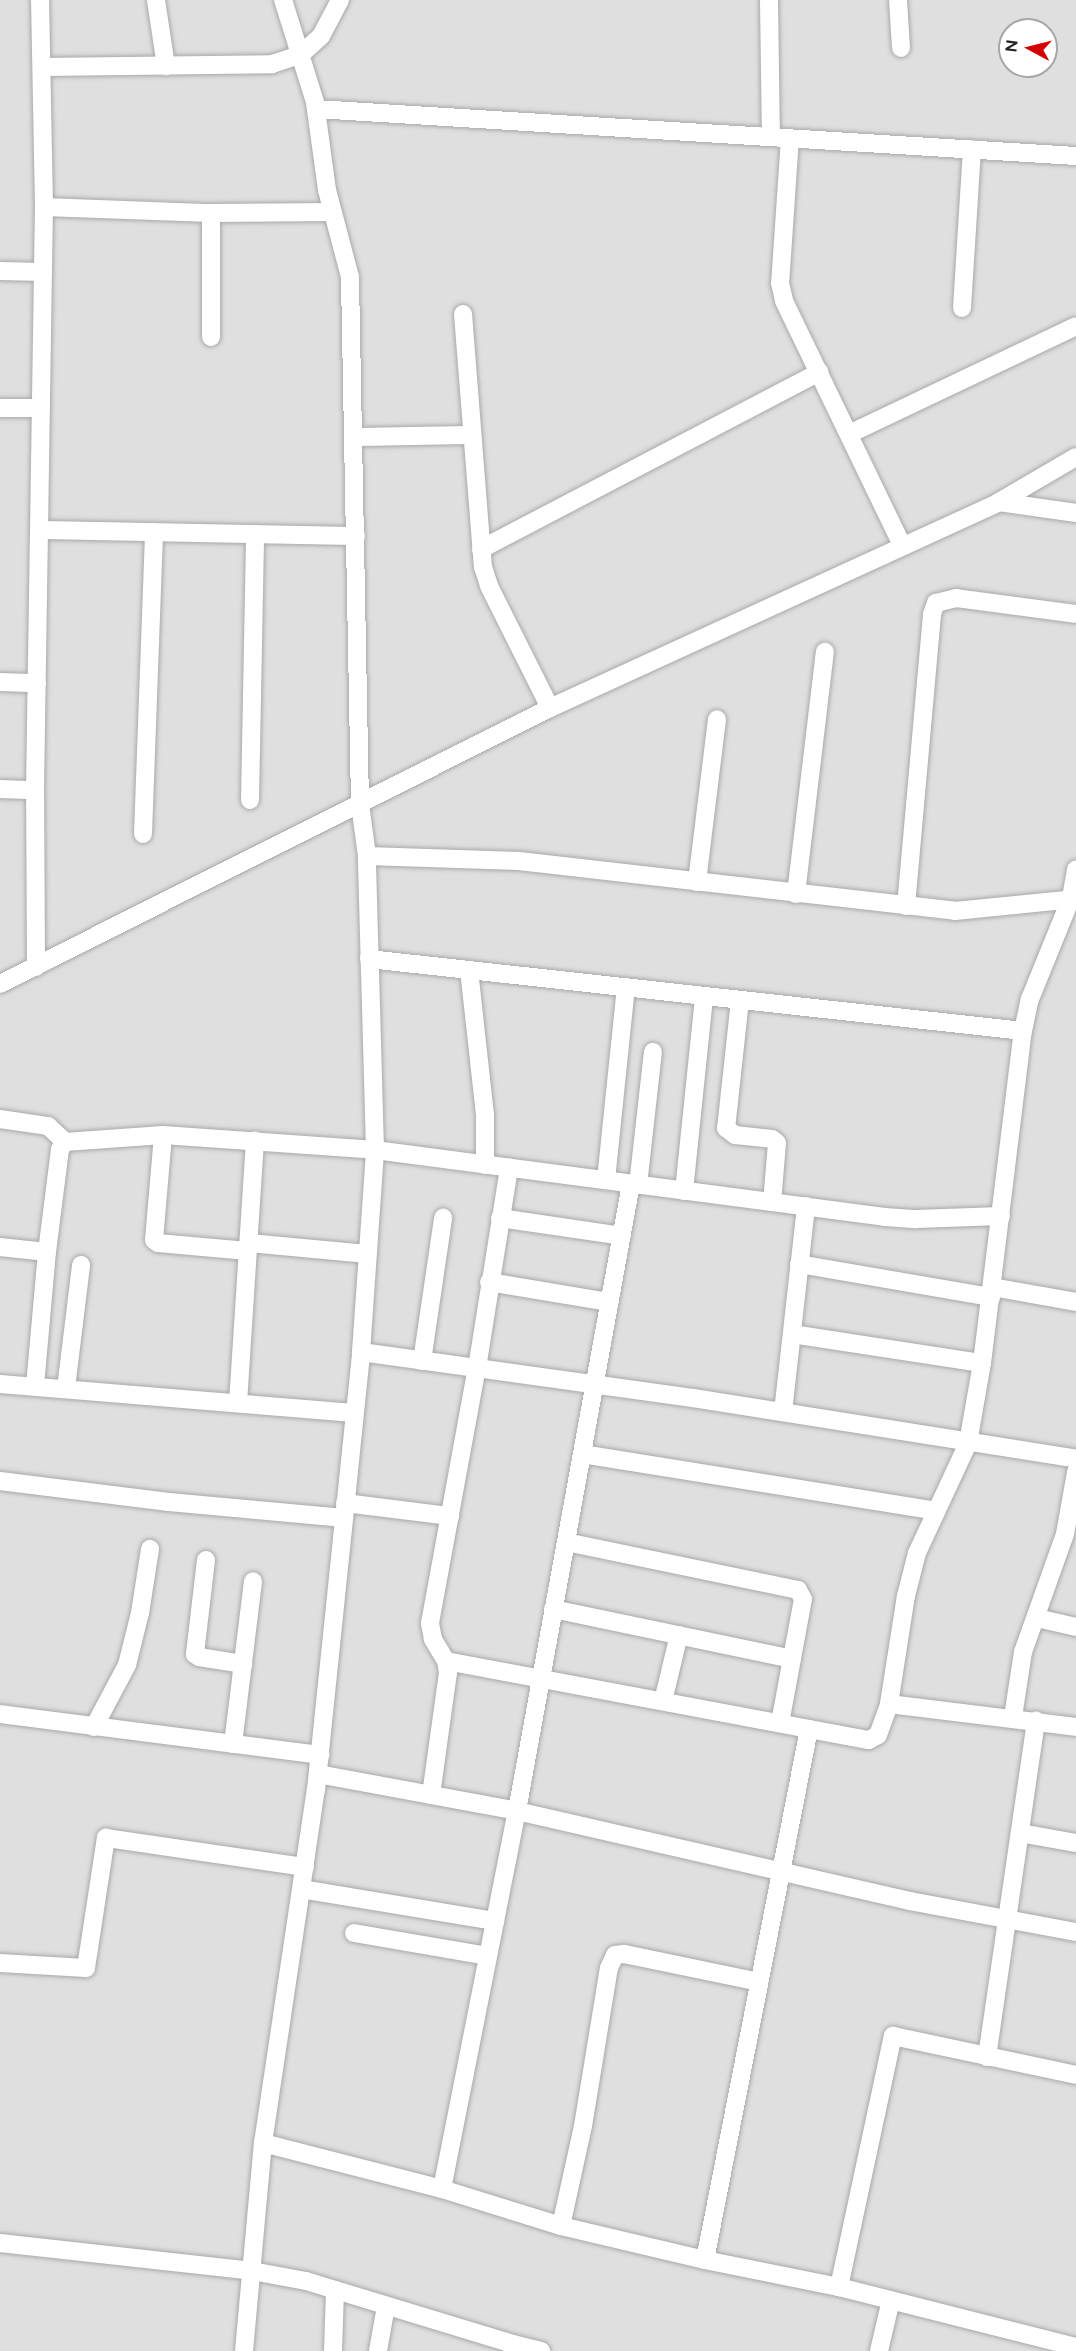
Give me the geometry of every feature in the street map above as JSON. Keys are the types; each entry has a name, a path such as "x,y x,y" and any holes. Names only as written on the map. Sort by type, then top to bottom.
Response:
{"street":[{"path":"36,967 34,790 44,272 40,0"},
{"path":"156,0 166,66"},
{"path":"244,2351 264,2143 318,1774 361,1352 375,1150 367,856 360,804 350,277 333,212 316,109 283,0"},
{"path":"42,67 272,64 300,55 321,36 340,0"},
{"path":"769,0 771,137"},
{"path":"898,0 901,48"},
{"path":"316,109 1076,156"},
{"path":"790,138 781,290 902,545"},
{"path":"962,308 972,149"},
{"path":"44,207 211,213 333,212"},
{"path":"211,213 211,337"},
{"path":"0,272 44,272"},
{"path":"463,314 481,549 489,586 550,708"},
{"path":"849,434 1076,326"},
{"path":"481,549 819,372"},
{"path":"0,408 41,408"},
{"path":"354,437 472,435"},
{"path":"0,984 550,708 999,502 1076,457"},
{"path":"999,502 1076,513"},
{"path":"39,530 356,536"},
{"path":"143,834 154,532"},
{"path":"250,800 255,534"},
{"path":"906,906 932,614 936,603 956,598 1076,614"},
{"path":"796,894 825,652"},
{"path":"0,682 37,683"},
{"path":"697,882 717,719"},
{"path":"0,789 34,790"},
{"path":"367,856 519,861 955,911 1073,898"},
{"path":"446,1661 874,1739 890,1704 910,1575 917,1553 968,1443 982,1363 1023,1031 1030,999 1073,898 1076,869"},
{"path":"369,959 1023,1031"},
{"path":"469,970 485,1114 484,1165"},
{"path":"606,1180 626,987"},
{"path":"684,1191 704,996"},
{"path":"740,1000 726,1128 735,1135 772,1139 777,1143 772,1202"},
{"path":"442,2189 517,1812 621,1236 635,1184 653,1052"},
{"path":"0,1119 38,1122 48,1126 65,1142 162,1135 375,1150 916,1220 1001,1216"},
{"path":"162,1135 154,1240 158,1243 368,1254"},
{"path":"238,1403 255,1141"},
{"path":"35,1386 46,1252 60,1149 65,1142"},
{"path":"431,1795 446,1693 446,1661 429,1631 477,1368 509,1168"},
{"path":"783,1412 806,1206"},
{"path":"423,1361 443,1218"},
{"path":"500,1218 621,1236"},
{"path":"0,1248 46,1252"},
{"path":"799,1264 1076,1302"},
{"path":"66,1388 81,1265"},
{"path":"489,1282 609,1302"},
{"path":"792,1334 982,1363"},
{"path":"361,1352 783,1412 1076,1459"},
{"path":"0,1384 354,1413"},
{"path":"582,1454 936,1511"},
{"path":"1012,1717 1023,1652 1065,1534 1076,1472"},
{"path":"0,1481 169,1502 450,1516"},
{"path":"566,1542 798,1590 803,1599 780,1723"},
{"path":"94,1727 127,1665 140,1613 150,1549"},
{"path":"206,1560 195,1654 199,1657 243,1664"},
{"path":"233,1744 254,1581"},
{"path":"554,1609 792,1659"},
{"path":"1037,1618 1076,1627"},
{"path":"663,1701 679,1635"},
{"path":"890,1704 1012,1717 1076,1727"},
{"path":"0,1714 320,1755"},
{"path":"987,2057 1036,1721"},
{"path":"705,2260 809,1728"},
{"path":"318,1774 517,1812 781,1871 1076,1932"},
{"path":"1020,1833 1076,1843"},
{"path":"0,1963 87,1968 106,1838 305,1868"},
{"path":"301,1889 495,1921"},
{"path":"354,1934 487,1956"},
{"path":"561,2226 583,2126 609,1968 615,1955 624,1954 759,1982"},
{"path":"839,2287 893,2036 1076,2075"},
{"path":"264,2143 442,2189 561,2226 705,2260 839,2287 1076,2347"},
{"path":"0,2243 252,2271 306,2281 513,2347 541,2351"},
{"path":"333,2351 335,2290"},
{"path":"879,2351 891,2300"},
{"path":"378,2351 386,2306"}],"shaded area":[{"path":"0,0 1076,0 1076,2351 0,2351"}]}
